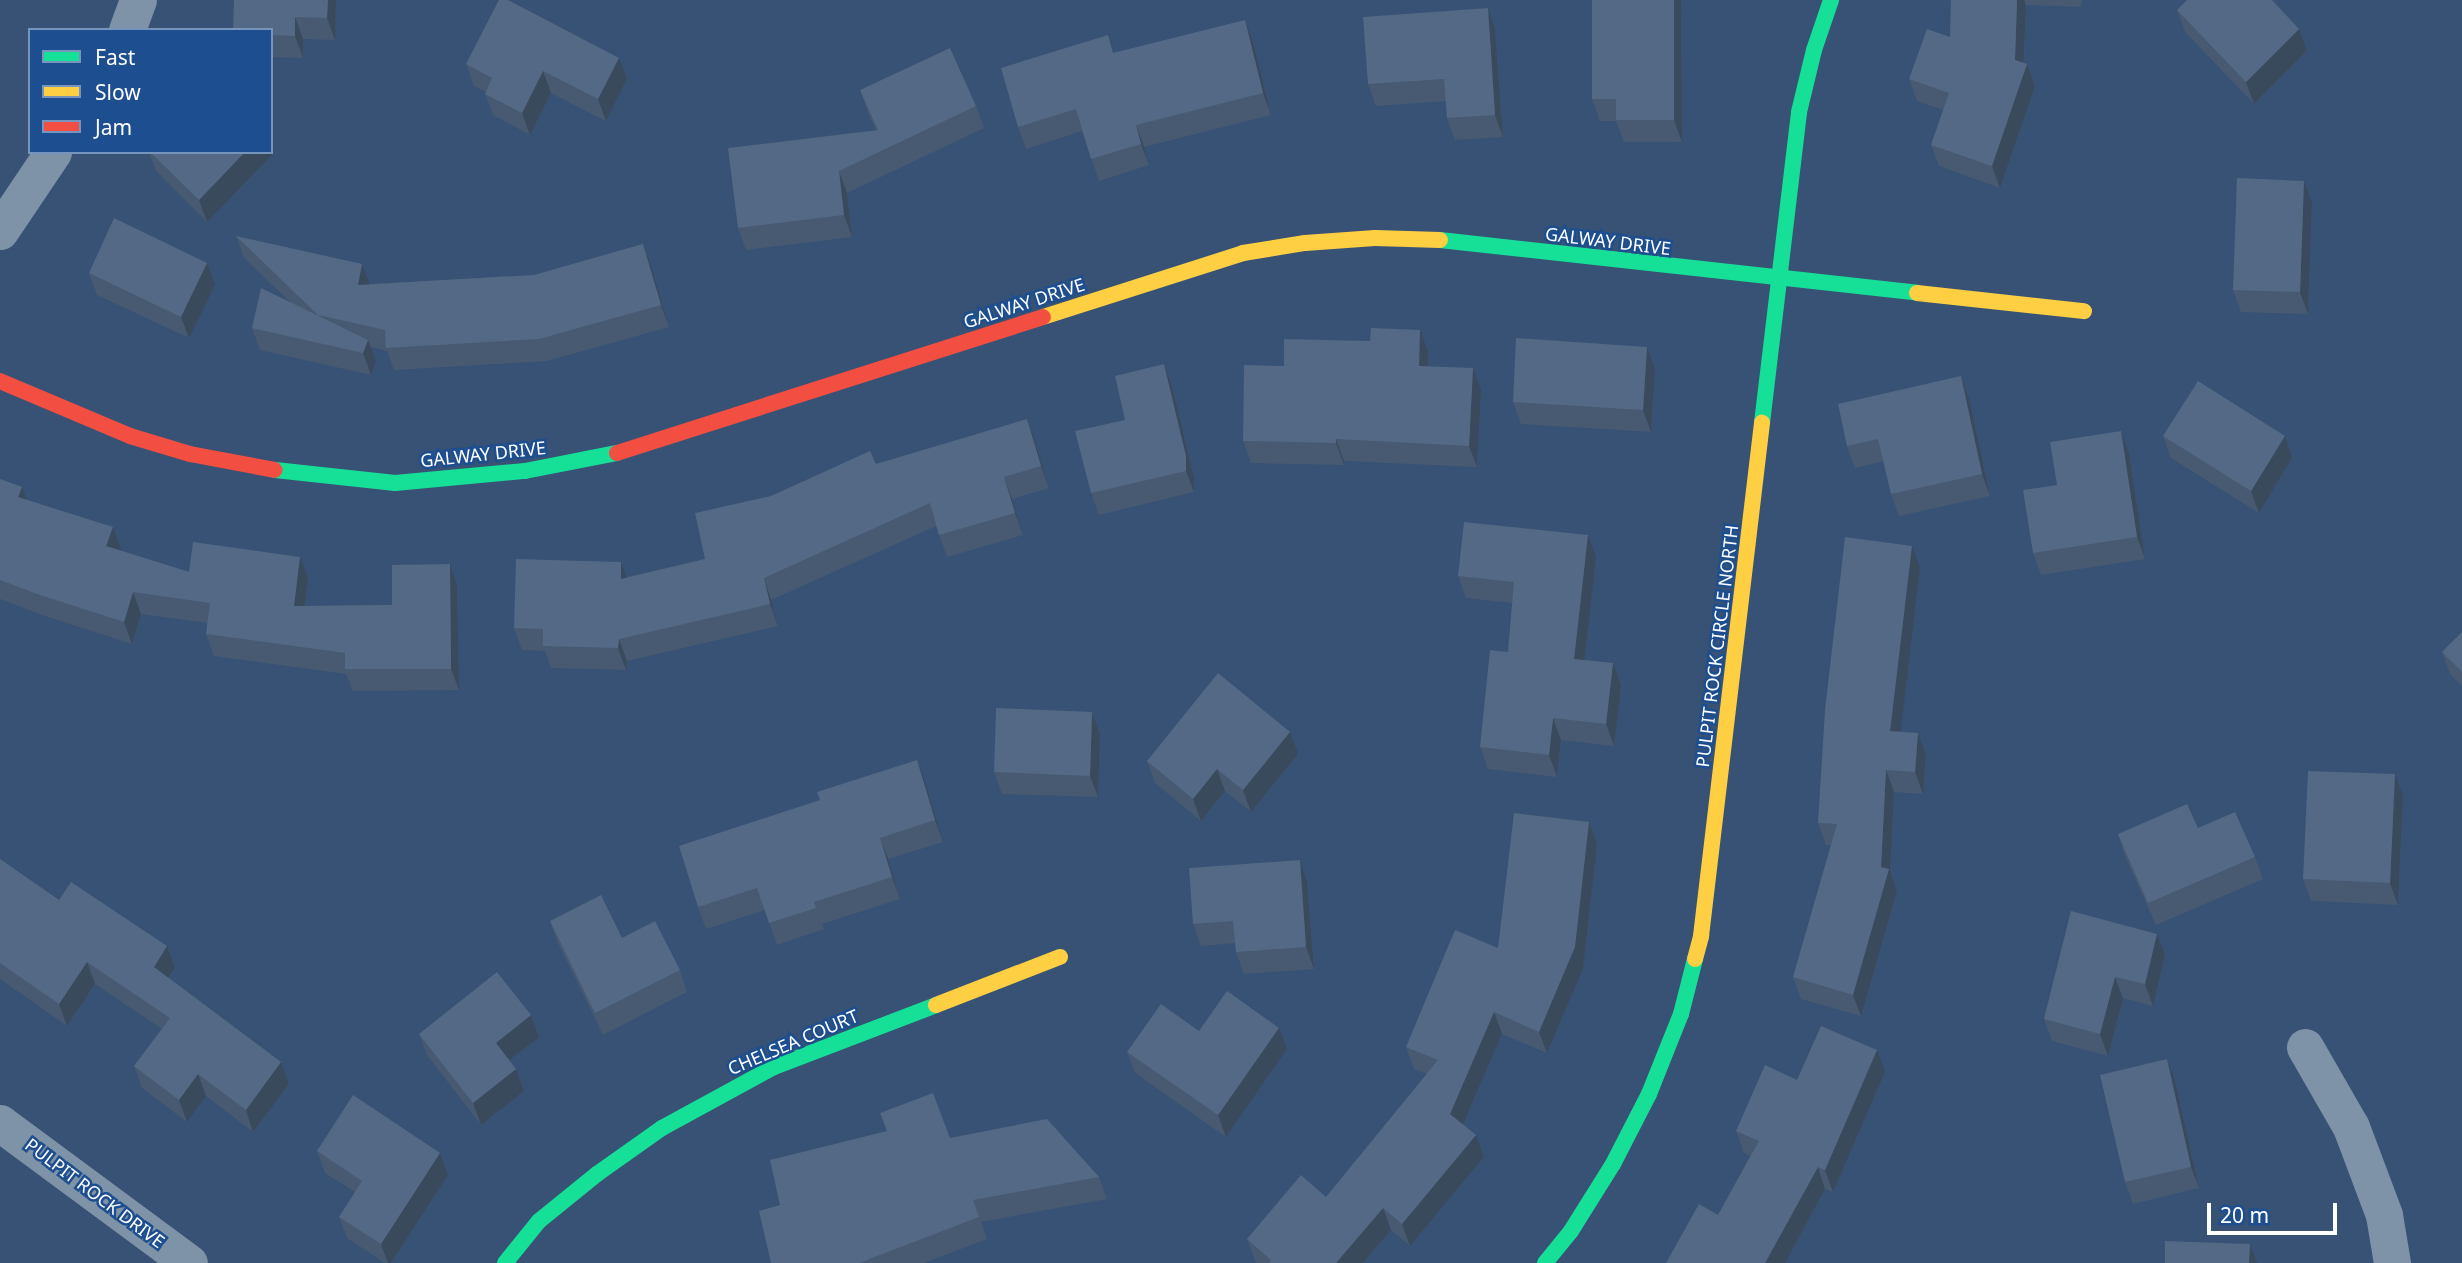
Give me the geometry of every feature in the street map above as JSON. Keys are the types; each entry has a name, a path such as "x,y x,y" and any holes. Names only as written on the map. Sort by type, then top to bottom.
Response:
{"street":[{"path":"128,28 138,0"},
{"name":"PULPIT ROCK CIRCLE NORTH","path":"1545,1263 1571,1231 1613,1164 1649,1094 1681,1014 1701,936 1799,113 1814,50 1831,0"},
{"path":"0,231 51,154"},
{"name":"GALWAY DRIVE","path":"0,381 130,436 190,454 269,469 395,483 525,471 602,458 1244,253 1305,243 1376,238 1440,240 2084,312"},
{"name":"CHELSEA COURT","path":"505,1263 539,1221 597,1174 662,1128 727,1091 774,1067 1060,957"},
{"path":"2305,1047 2351,1127 2384,1215 2392,1263"},
{"name":"PULPIT ROCK DRIVE","path":"0,1123 189,1263"}],"building":[{"path":"234,0 328,0 327,18 295,17 295,36 273,35 273,28 233,28"},
{"path":"499,0 508,0 619,58 598,99 543,71 522,113 485,94 492,78 466,64"},
{"path":"1592,0 1674,0 1674,120 1616,120 1616,99 1592,99"},
{"path":"1951,0 2017,0 2015,60 2027,64 1992,166 1931,145 1949,93 1909,79 1927,29 1950,37"},
{"path":"2187,0 2272,0 2299,29 2246,82 2177,10"},
{"path":"1488,8 1495,115 1447,118 1444,79 1368,84 1363,17"},
{"path":"1245,20 1263,93 1136,125 1141,144 1091,159 1076,109 1018,127 1001,68 1108,35 1113,53"},
{"path":"950,48 976,106 839,171 844,215 738,228 728,148 878,130 860,90"},
{"path":"152,154 243,154 199,200"},
{"path":"2237,178 2304,181 2300,292 2233,290"},
{"path":"114,218 207,263 181,317 89,273"},
{"path":"236,236 362,264 358,285 534,275 643,244 661,305 539,339 386,348 385,330 318,315"},
{"path":"261,288 368,340 363,353 252,328"},
{"path":"1371,328 1420,330 1419,366 1473,368 1469,446 1336,439 1336,443 1243,441 1244,365 1284,366 1284,339 1370,341"},
{"path":"1516,338 1647,347 1643,410 1513,402"},
{"path":"1164,364 1186,456 1186,471 1091,493 1075,431 1125,420 1115,376"},
{"path":"1961,376 1982,474 1891,494 1878,439 1847,446 1838,404"},
{"path":"2198,381 2285,436 2251,491 2163,436"},
{"path":"1027,419 1041,466 1004,477 1015,513 939,535 930,503 764,578 770,604 619,639 618,648 543,646 543,629 514,628 516,559 621,562 621,579 705,559 695,513 771,496 870,451 876,464"},
{"path":"2121,431 2137,537 2033,553 2023,490 2057,485 2050,442"},
{"path":"0,479 22,487 18,497 113,527 106,546 189,572 193,542 300,557 294,606 392,605 392,565 450,564 451,669 345,669 345,653 206,634 210,603 133,592 124,622 0,580"},
{"path":"1464,522 1588,535 1574,659 1613,663 1606,724 1553,718 1549,755 1480,747 1490,650 1508,652 1514,582 1458,576"},
{"path":"1845,537 1912,546 1890,731 1918,733 1915,772 1886,770 1881,867 1889,869 1853,995 1793,977 1837,824 1818,823 1825,710"},
{"path":"2462,632 2462,672 2442,652"},
{"path":"1218,673 1290,732 1243,790 1217,769 1193,799 1147,761"},
{"path":"996,708 1092,712 1090,776 994,772"},
{"path":"917,760 935,820 880,838 892,877 814,902 816,908 769,923 757,888 698,907 679,846 820,800 817,792"},
{"path":"2308,771 2395,774 2390,883 2303,879"},
{"path":"2187,804 2198,828 2235,812 2255,857 2148,903 2118,834"},
{"path":"1514,813 1589,822 1575,947 1539,1032 1494,1012 1450,1114 1476,1135 1402,1224 1383,1208 1336,1263 1269,1263 1271,1260 1247,1239 1301,1175 1326,1197 1438,1060 1406,1047 1455,930 1498,948"},
{"path":"0,859 59,900 71,882 167,946 154,967 281,1062 246,1110 198,1074 179,1100 134,1066 170,1018 87,962 59,1004 0,963"},
{"path":"1300,860 1306,947 1236,952 1233,921 1193,924 1189,868"},
{"path":"601,895 622,938 655,921 680,970 595,1013 550,921"},
{"path":"2071,911 2157,934 2145,984 2115,977 2100,1034 2044,1019"},
{"path":"497,972 531,1015 496,1043 516,1069 473,1103 419,1034"},
{"path":"1227,991 1279,1028 1218,1115 1127,1052 1161,1004 1199,1031"},
{"path":"1821,1026 1877,1050 1825,1170 1818,1167 1765,1263 1666,1263 1699,1204 1718,1215 1759,1141 1736,1131 1765,1065 1797,1080"},
{"path":"2167,1059 2191,1167 2125,1182 2100,1075"},
{"path":"933,1093 950,1138 1047,1119 1099,1177 973,1200 979,1217 859,1263 771,1263 759,1211 780,1205 770,1160 887,1131 880,1113"},
{"path":"353,1095 440,1153 381,1244 339,1217 362,1181 317,1151"},
{"path":"2165,1241 2250,1244 2249,1263 2165,1263"}],"traffic: fast":[{"path":"1762,423 1799,112 1814,50 1831,0"},
{"path":"1440,240 1917,293"},
{"path":"275,470 395,483 525,471 617,453"},
{"path":"1545,1263 1571,1231 1613,1164 1649,1094 1681,1014 1695,959"},
{"path":"505,1263 539,1221 597,1174 662,1128 774,1067 936,1005"}],"traffic: slow":[{"path":"1043,317 1243,253 1305,243 1375,238 1440,240"},
{"path":"1917,293 2084,311"},
{"path":"1695,959 1701,936 1762,423"},
{"path":"936,1005 1060,957"}],"traffic: jam":[{"path":"617,453 1043,317"},
{"path":"0,381 130,436 190,454 275,470"}]}
